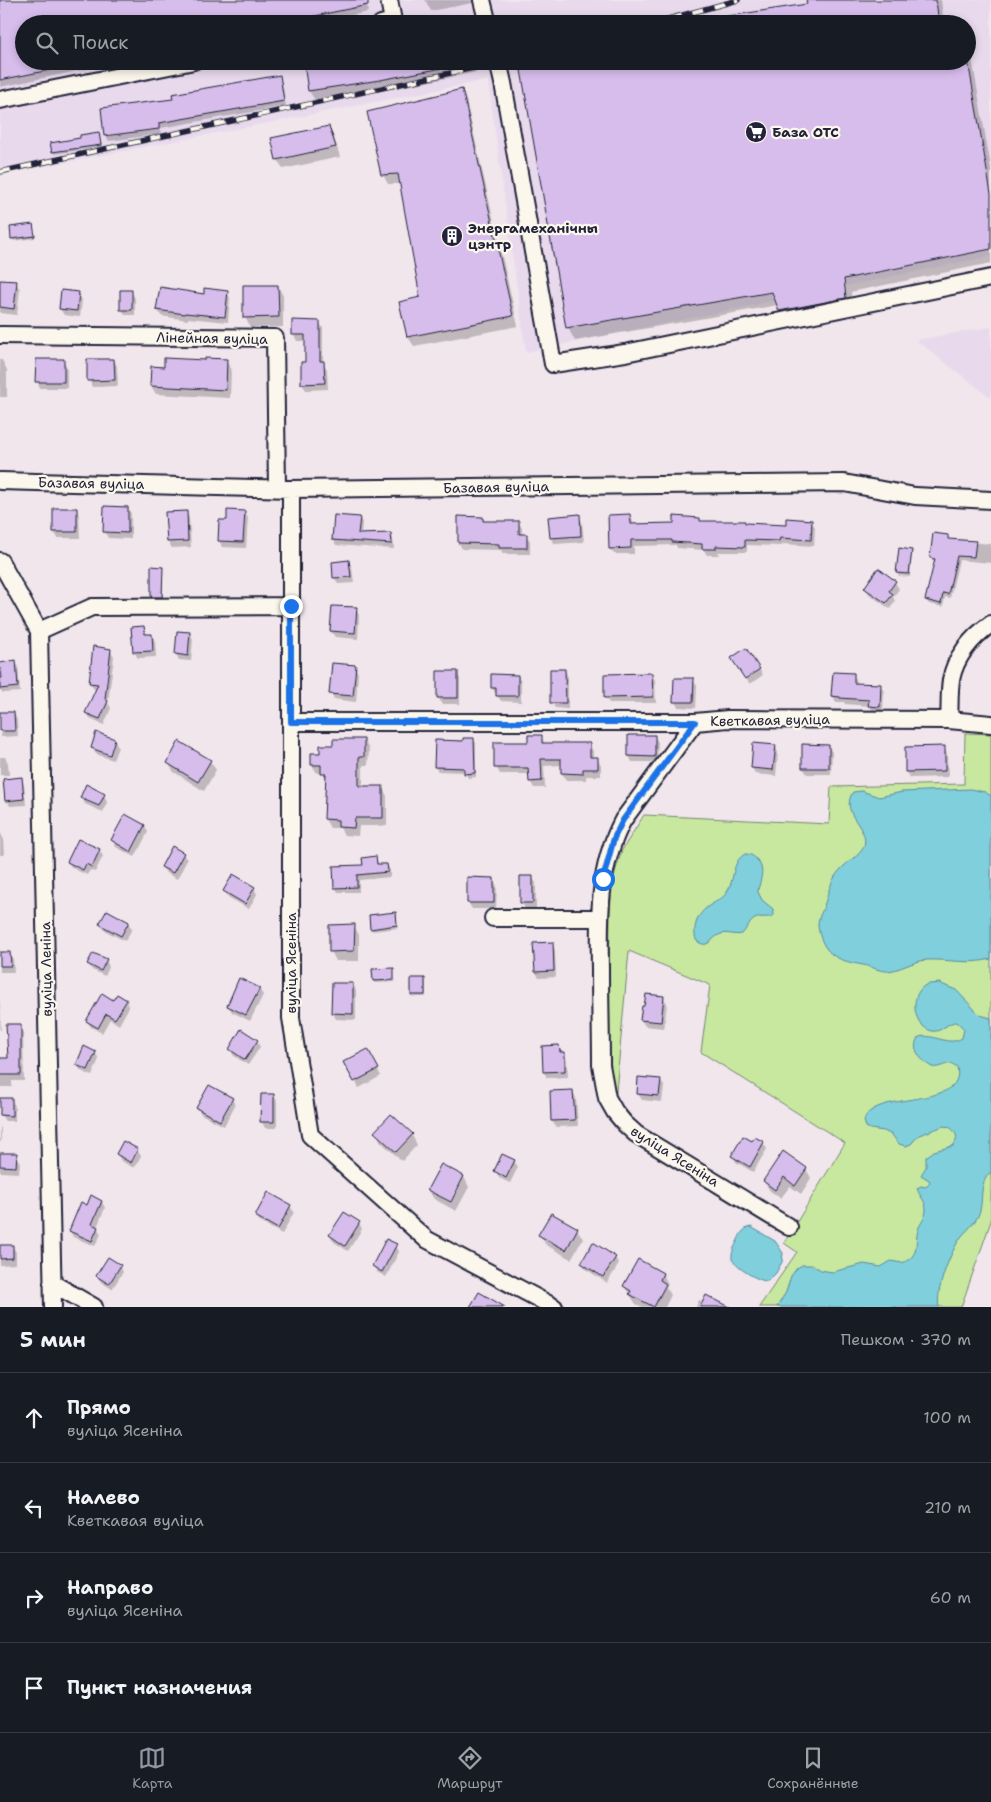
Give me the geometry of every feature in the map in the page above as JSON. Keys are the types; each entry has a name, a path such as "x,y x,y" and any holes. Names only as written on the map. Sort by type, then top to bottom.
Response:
{"street":[{"path":"390,0 392,15"},
{"path":"482,0 486,15"},
{"path":"0,100 149,70"},
{"path":"500,70 553,364 625,353 991,278"},
{"name":"Лінейная вуліца","path":"0,335 275,338 284,488"},
{"name":"Базавая вуліца","path":"0,481 284,488 844,483 915,496 991,500"},
{"name":"вуліца Ясеніна","path":"284,488 291,606 291,1018 310,1135 426,1239 554,1307"},
{"path":"0,561 39,631 92,608 291,606"},
{"path":"949,720 951,680 955,667 962,652 973,639 991,624"},
{"name":"вуліца Леніна","path":"39,631 54,1307"},
{"name":"Кветкавая вуліца","path":"291,722 695,722 728,719 949,720 991,724"},
{"name":"вуліца Ясеніна","path":"695,722 634,805 614,838 603,879 599,918 601,1065 607,1098 614,1112 636,1134 789,1227"},
{"path":"493,918 599,918"},
{"path":"52,1283 94,1307"}],"shaded area":[{"name":"База ОТС","path":"0,0 991,0 991,256 526,352 488,80 0,175"},
{"path":"991,327 991,398 916,340"}],"green space":[{"path":"965,733 991,734 991,1221 961,1307 759,1307 797,1252 784,1243 845,1143 701,1052 710,985 629,951 615,1102 608,1062 610,912 612,888 622,850 644,815 829,824 831,787 964,784"}],"water":[{"path":"970,789 985,792 991,796 991,959 967,962 927,960 886,971 848,962 831,954 821,938 818,929 819,920 833,880 846,864 857,856 863,848 865,841 864,834 852,815 850,808 853,792 862,791 879,797 902,792"},
{"path":"745,854 754,857 762,869 758,892 762,900 773,909 774,915 754,919 742,934 721,934 709,943 700,943 696,940 695,935 695,925 699,916 725,894 737,862"},
{"path":"939,983 956,990 980,1015 991,1018 991,1172 984,1182 978,1216 961,1237 949,1261 939,1291 939,1307 777,1307 786,1292 791,1276 802,1265 812,1265 821,1270 832,1272 864,1264 881,1267 891,1261 902,1263 908,1260 915,1252 917,1233 925,1217 926,1209 917,1188 921,1186 926,1187 930,1183 929,1180 921,1175 926,1167 926,1157 934,1151 953,1146 956,1135 952,1129 944,1126 919,1135 911,1144 906,1146 899,1144 892,1135 884,1131 866,1127 864,1121 870,1111 882,1105 934,1095 948,1090 956,1081 957,1067 948,1064 932,1067 924,1062 915,1046 919,1037 925,1036 946,1041 962,1038 964,1029 957,1022 932,1031 926,1028 917,1017 915,1004 919,991 926,985"},
{"path":"751,1227 775,1241 783,1253 782,1262 776,1273 768,1281 748,1273 732,1259 733,1251 740,1235 745,1229"}],"building":[{"path":"0,0 368,0 368,5 320,15 15,15 15,70 50,70 0,80"},
{"path":"806,0 936,0 938,15 735,15 807,4"},
{"path":"305,70 432,70 380,80 308,91"},
{"name":"База ОТС","path":"521,70 970,70 991,194 991,249 844,279 846,298 779,311 772,292 566,328"},
{"path":"280,75 284,101 159,123 159,129 104,136 101,108 173,99 172,94"},
{"name":"Энергамеханічны цэнтр","path":"462,89 513,316 407,337 399,302 420,297 398,174 381,175 367,112"},
{"path":"329,126 336,147 276,160 271,138"},
{"path":"99,132 101,145 52,152 50,143 80,138 80,135"},
{"path":"33,224 35,236 11,239 10,227"},
{"path":"0,280 17,281 14,309 0,307"},
{"path":"243,285 278,285 279,317 243,318"},
{"path":"160,287 204,294 204,288 228,291 225,317 156,310"},
{"path":"61,290 79,292 77,311 59,309"},
{"path":"120,290 132,290 132,310 120,310"},
{"path":"292,320 320,321 320,361 324,361 325,383 301,384 301,362 305,362 305,335 292,335"},
{"path":"164,358 227,359 226,390 150,386 151,366 164,367"},
{"path":"36,359 64,359 64,382 35,382"},
{"path":"87,359 114,359 115,380 87,381"},
{"path":"104,506 128,507 128,533 103,532"},
{"path":"53,508 77,508 77,532 53,532"},
{"path":"227,510 245,511 243,542 218,541 219,520 227,520"},
{"path":"187,511 188,541 167,542 165,512"},
{"path":"580,514 581,536 550,538 548,517"},
{"path":"630,514 631,524 674,523 674,516 700,518 700,521 745,521 745,523 786,525 786,518 812,520 811,540 780,538 779,541 745,540 745,547 716,546 716,549 702,549 702,544 672,542 672,540 631,540 631,548 609,549 608,515"},
{"path":"334,515 360,517 358,534 391,533 392,544 332,540"},
{"path":"458,516 483,517 483,521 519,521 519,534 527,534 527,548 499,548 499,544 458,543"},
{"path":"933,533 948,535 948,539 976,541 974,557 957,556 948,594 943,593 941,604 925,600 935,559 930,558"},
{"path":"899,548 912,550 909,574 896,573"},
{"path":"349,560 351,577 333,578 332,562"},
{"path":"151,566 163,567 162,597 151,597"},
{"path":"878,568 896,581 889,591 893,594 886,603 864,588"},
{"path":"332,606 357,607 355,633 330,631"},
{"path":"144,626 145,634 152,634 153,651 133,652 131,627"},
{"path":"177,631 190,632 188,656 175,654"},
{"path":"93,646 111,649 105,699 108,701 100,719 85,713 98,684 89,683"},
{"path":"746,648 760,669 745,679 731,658"},
{"path":"16,660 18,687 0,689 0,678 2,678 0,663"},
{"path":"332,663 356,665 353,696 329,694"},
{"path":"550,669 565,669 566,703 550,703"},
{"path":"437,671 458,671 458,698 437,698"},
{"path":"833,672 854,673 854,683 881,684 880,707 868,706 869,700 831,696"},
{"path":"652,673 653,697 604,698 604,674"},
{"path":"491,674 518,675 518,696 496,696 496,688 491,688"},
{"path":"674,678 694,678 693,702 673,702"},
{"path":"0,712 14,712 15,731 0,731"},
{"path":"96,732 115,739 110,755 91,748"},
{"path":"528,735 542,735 542,743 590,743 590,757 598,757 598,769 583,769 583,774 561,773 561,759 541,759 542,781 529,782 528,768 494,768 494,742 528,742"},
{"path":"628,735 655,735 655,757 628,756"},
{"path":"463,738 474,738 475,773 464,774 464,768 434,767 435,740 463,741"},
{"path":"333,739 364,739 364,757 359,757 359,786 383,786 383,818 355,818 354,828 338,827 338,820 324,819 326,774 321,774 321,765 311,765 311,753 320,753 320,745 333,745"},
{"path":"179,741 211,760 198,782 167,763"},
{"path":"753,743 776,745 773,770 751,768"},
{"path":"802,744 829,745 829,768 802,768"},
{"path":"945,746 945,771 905,772 905,747"},
{"path":"22,777 24,799 5,801 3,779"},
{"path":"86,784 105,794 99,806 80,798"},
{"path":"125,814 145,825 131,852 111,840"},
{"path":"78,839 100,849 92,867 86,864 83,870 67,862"},
{"path":"172,846 184,853 173,873 161,867"},
{"path":"376,856 377,864 387,864 388,872 357,875 357,887 334,888 333,866 363,865 362,858"},
{"path":"233,874 255,887 245,904 223,891"},
{"path":"520,876 533,876 533,903 520,903"},
{"path":"467,877 494,878 494,903 467,903"},
{"path":"107,910 129,922 121,936 99,924"},
{"path":"396,912 397,925 370,929 369,915"},
{"path":"355,924 354,951 329,952 329,925"},
{"path":"553,942 554,971 535,972 533,943"},
{"path":"0,952 10,952 11,966 0,966"},
{"path":"93,953 107,959 101,971 87,964"},
{"path":"394,968 394,980 373,981 372,969"},
{"path":"239,978 260,988 246,1015 227,1006"},
{"path":"411,978 425,978 425,995 411,995"},
{"path":"332,983 353,983 353,1014 331,1013"},
{"path":"102,993 113,1000 117,994 127,1000 115,1019 106,1014 98,1028 86,1021"},
{"path":"646,994 664,996 661,1022 640,1020"},
{"path":"6,1024 21,1024 21,1075 0,1075 0,1058 8,1058"},
{"path":"241,1029 258,1040 245,1060 229,1049"},
{"path":"559,1045 560,1052 565,1052 565,1071 543,1072 542,1046"},
{"path":"84,1046 96,1052 88,1070 76,1065"},
{"path":"368,1049 379,1069 354,1082 343,1062"},
{"path":"638,1077 661,1079 659,1096 637,1094"},
{"path":"209,1085 233,1098 220,1121 196,1108"},
{"path":"573,1090 575,1120 551,1121 550,1091"},
{"path":"261,1094 274,1094 274,1122 260,1122"},
{"path":"0,1098 12,1098 12,1116 0,1115"},
{"path":"391,1114 413,1134 396,1152 374,1132"},
{"path":"743,1136 752,1141 755,1137 764,1142 750,1167 731,1156"},
{"path":"123,1141 138,1149 131,1163 116,1154"},
{"path":"783,1151 807,1168 795,1186 784,1177 775,1190 763,1181"},
{"path":"0,1153 17,1153 16,1167 0,1166"},
{"path":"502,1154 515,1160 506,1178 494,1171"},
{"path":"441,1164 464,1176 451,1202 427,1190"},
{"path":"268,1192 291,1205 278,1229 255,1216"},
{"path":"91,1195 102,1201 92,1224 98,1227 92,1241 69,1231 81,1202 87,1205"},
{"path":"344,1212 360,1222 345,1246 329,1235"},
{"path":"551,1213 578,1228 566,1250 538,1235"},
{"path":"386,1239 397,1244 382,1272 372,1266"},
{"path":"593,1242 616,1257 603,1277 581,1263"},
{"path":"0,1245 13,1245 13,1258 0,1259"},
{"path":"108,1257 121,1265 109,1284 96,1276"},
{"path":"638,1259 663,1273 660,1280 666,1284 654,1307 629,1294 631,1291 623,1286"},
{"path":"479,1292 505,1307 470,1307"},
{"path":"706,1295 730,1307 700,1307"}],"railway":[{"path":"683,15 738,0"},
{"path":"0,172 464,70"}],"place":[{"name":"База ОТС","path":"756,132"},
{"name":"Энергамеханічны цэнтр","path":"452,236"}],"route":[{"path":"291,606 291,722 695,722 623,820 614,838 603,879"}]}
